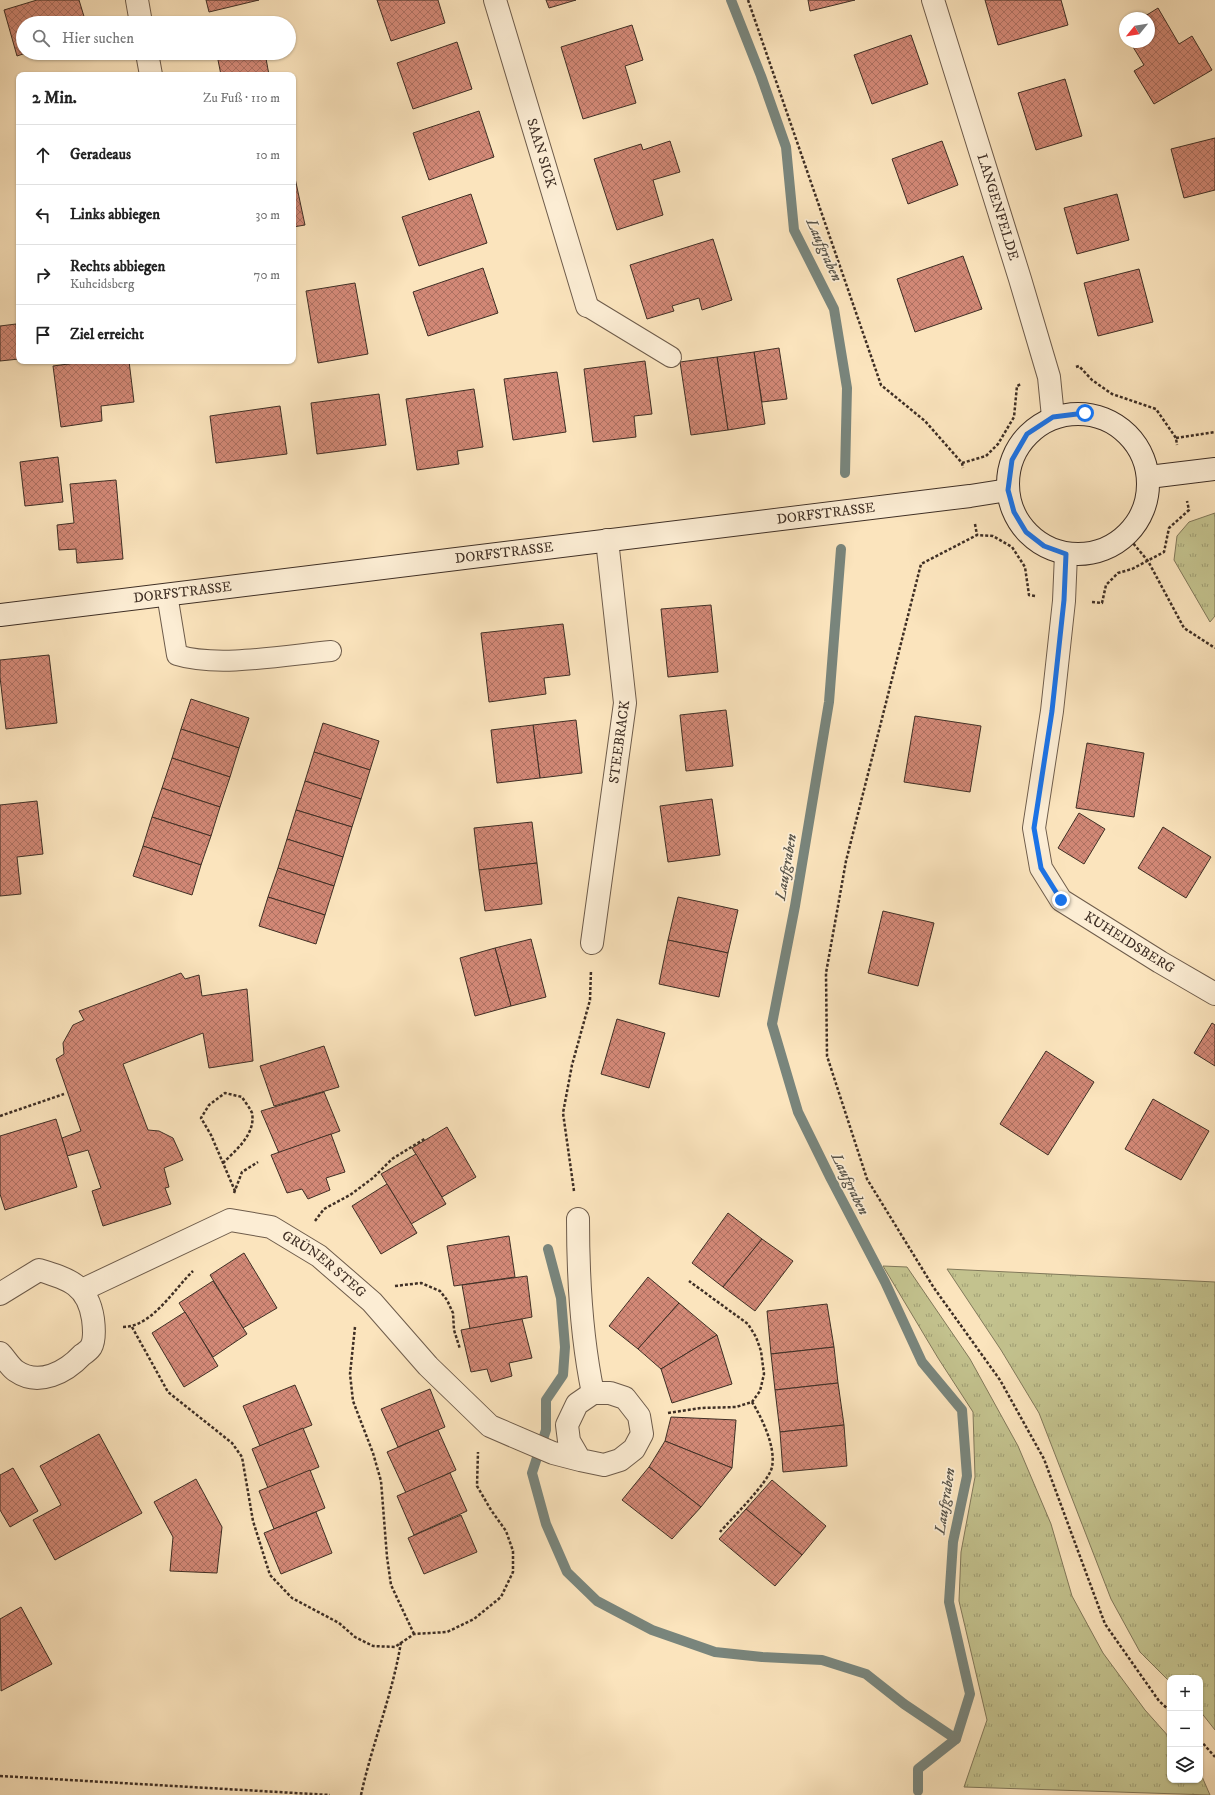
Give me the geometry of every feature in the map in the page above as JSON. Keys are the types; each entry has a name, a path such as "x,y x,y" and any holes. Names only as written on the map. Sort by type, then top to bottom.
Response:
{"street":[{"path":"137,0 140,16"},
{"name":"SAAN SICK","path":"495,0 587,306"},
{"name":"LANGENFELDE","path":"932,0 1020,279 1046,369 1053,417"},
{"path":"148,60 150,72"},
{"path":"1085,413 1116,423 1138,446 1149,477 1145,508 1127,536 1099,552 1066,554 1044,546 1026,532 1014,512 1008,490 1012,460 1027,434 1053,417 1085,413"},
{"path":"1149,477 1215,469"},
{"name":"DORFSTRASSE","path":"0,615 962,497 1008,490"},
{"name":"STEEBRACK","path":"592,944 625,703 607,540"},
{"name":"KUHEIDSBERG","path":"1066,554 1064,600 1052,711 1034,828 1041,868 1061,900 1160,962 1215,994"},
{"path":"578,1219 578,1254 586,1360 593,1393"},
{"path":"82,1290 230,1220"},
{"name":"GRÜNER STEG","path":"230,1220 271,1227 319,1256 366,1296 428,1366 490,1426 553,1453 580,1460"},
{"path":"0,1294 39,1270 61,1277 82,1290 91,1309 94,1328 91,1347 72,1366 52,1376 33,1378 16,1371 0,1353"},
{"path":"593,1393 610,1393 625,1398 639,1416 642,1434 634,1449 620,1460 604,1465 580,1460 569,1441 567,1425 577,1404 593,1393"}],"lane":[{"path":"587,306 671,356"},
{"path":"167,594 177,655 188,659 239,660 331,651"}],"path":[{"path":"748,0 881,385 925,421 962,463"},
{"path":"1176,438 1215,432"},
{"path":"1102,603 1106,585 1118,574 1132,569 1164,552 1169,528 1189,510"},
{"path":"1029,595 1025,567 1012,547 993,536 977,536 921,564 846,861 826,973 828,1056 867,1179 934,1288 1000,1380 1044,1460 1105,1624 1159,1701 1169,1711"},
{"path":"1127,536 1148,561 1184,628 1215,648"},
{"path":"578,1219 563,1113 572,1065 590,1000 592,944"},
{"path":"223,1163 244,1141 253,1126 252,1112 242,1096 225,1093 209,1105 201,1118 211,1135 235,1192"},
{"path":"0,1116 64,1094"},
{"path":"297,1242 324,1209 350,1195 373,1178 392,1159 426,1138"},
{"path":"230,1220 235,1192 242,1172 258,1162"},
{"path":"94,1328 132,1327 148,1318 168,1300 182,1281 197,1266"},
{"path":"639,1416 702,1408 736,1407 752,1402 760,1391 764,1374 761,1351 756,1337 748,1324 689,1281"},
{"path":"414,1634 392,1585 387,1557 381,1481 373,1453 353,1401 350,1374 366,1296 397,1285 421,1283 440,1290 448,1300 453,1314 454,1330 460,1349"},
{"path":"132,1327 168,1392 227,1438 242,1457 253,1521 270,1575 292,1598 339,1623 355,1637 373,1646 395,1647 414,1634 447,1632 474,1618 501,1597 513,1572 513,1551 506,1531 491,1510 477,1486 477,1452 490,1426"},
{"path":"720,1532 763,1482 772,1467 768,1434 761,1417 752,1402"},
{"path":"361,1795 376,1734 397,1664 401,1642"},
{"path":"1203,1743 1215,1757"},
{"path":"0,1776 330,1795"}],"green space":[{"path":"1215,513 1215,616 1210,622 1174,560 1177,536 1189,522"},
{"path":"883,1266 907,1267 970,1359 1018,1446 1051,1524 1072,1596 1103,1653 1145,1710 1167,1735 1167,1783 1203,1783 1203,1779 1210,1795 964,1787 987,1720 959,1601 961,1552 975,1477 973,1412 938,1358"},
{"path":"947,1269 1215,1282 1215,1730 1203,1715 1203,1675 1167,1675 1167,1679 1140,1652 1111,1599 1039,1413 1001,1350"}],"building":[{"path":"37,0 79,0 84,16 16,16 16,52 4,10"},
{"path":"206,0 259,0 209,12"},
{"path":"377,0 438,0 445,23 391,41"},
{"path":"546,0 576,0 549,8"},
{"path":"808,0 855,0 810,11"},
{"path":"985,0 1061,0 1068,25 998,45"},
{"path":"1158,8 1179,44 1192,36 1212,70 1154,104 1134,71 1144,65 1134,48 1155,48 1155,12 1152,12"},
{"path":"632,25 643,60 625,66 636,103 583,119 561,47"},
{"path":"911,35 928,84 872,104 854,55"},
{"path":"457,42 472,89 413,109 397,63"},
{"path":"218,60 266,60 268,72 220,72"},
{"path":"1065,79 1082,136 1036,150 1018,93"},
{"path":"479,111 494,157 429,180 413,133"},
{"path":"1215,138 1215,190 1184,198 1171,149"},
{"path":"670,141 680,172 653,180 663,215 617,230 594,159 641,144 643,150"},
{"path":"942,141 958,185 908,204 892,159"},
{"path":"296,183 305,225 296,226"},
{"path":"471,194 487,243 419,266 402,217"},
{"path":"1117,194 1129,240 1077,254 1064,208"},
{"path":"713,239 732,300 702,310 699,298 672,306 674,311 647,319 630,265"},
{"path":"963,256 982,309 915,332 897,279"},
{"path":"483,268 498,313 428,336 413,292"},
{"path":"1139,269 1153,322 1098,336 1084,283"},
{"path":"355,283 368,354 318,363 306,291"},
{"path":"16,324 16,359 0,361 0,326"},
{"path":"779,348 787,399 762,402 754,352"},
{"path":"754,352 765,424 728,430 717,357"},
{"path":"717,357 728,430 691,435 680,362"},
{"path":"645,361 652,414 634,416 636,437 593,442 584,369"},
{"path":"68,364 129,364 134,402 101,406 102,421 61,427 53,366"},
{"path":"557,372 566,432 513,440 504,379"},
{"path":"474,389 483,447 457,451 459,464 417,470 406,399"},
{"path":"379,394 386,445 317,454 311,403"},
{"path":"280,406 287,454 216,463 210,416"},
{"path":"58,457 63,502 25,506 20,462"},
{"path":"116,480 123,559 77,563 76,549 59,550 57,525 74,523 70,484"},
{"path":"711,605 718,672 668,677 661,609"},
{"path":"563,624 570,675 544,678 546,694 489,702 481,633"},
{"path":"49,655 57,723 6,729 0,677 0,660"},
{"path":"191,699 249,718 239,748 181,729"},
{"path":"726,710 733,766 686,771 680,715"},
{"path":"915,716 981,726 970,792 904,782"},
{"path":"576,720 582,773 540,778 533,725"},
{"path":"323,723 379,741 370,770 314,752"},
{"path":"533,725 540,778 497,783 491,730"},
{"path":"181,729 239,748 230,777 172,758"},
{"path":"1087,743 1144,753 1134,817 1076,808"},
{"path":"314,752 370,770 361,799 305,781"},
{"path":"172,758 230,777 220,807 162,788"},
{"path":"305,781 361,799 352,827 296,810"},
{"path":"162,788 220,807 211,836 152,817"},
{"path":"712,799 720,855 668,862 660,806"},
{"path":"37,801 43,854 17,857 21,894 0,896 0,805"},
{"path":"296,810 352,827 343,857 287,839"},
{"path":"1079,813 1105,829 1084,864 1058,848"},
{"path":"152,817 211,836 201,865 143,846"},
{"path":"532,822 537,863 479,870 474,828"},
{"path":"1163,827 1211,857 1186,898 1138,868"},
{"path":"287,839 343,857 334,886 278,868"},
{"path":"143,846 201,865 192,895 133,876"},
{"path":"537,863 542,904 485,911 479,870"},
{"path":"278,868 334,886 325,915 268,897"},
{"path":"268,897 325,915 316,944 259,926"},
{"path":"678,897 738,910 728,953 668,940"},
{"path":"883,911 934,923 918,986 868,973"},
{"path":"531,939 546,997 511,1006 495,948"},
{"path":"668,940 728,953 719,997 659,984"},
{"path":"495,948 511,1006 475,1016 460,958"},
{"path":"181,973 185,979 199,975 202,996 247,989 253,1061 209,1068 203,1033 123,1064 148,1130 159,1131 173,1138 183,1160 164,1168 169,1187 165,1188 171,1204 103,1226 92,1191 101,1188 88,1150 67,1156 62,1138 81,1131 56,1059 64,1054 63,1043 73,1025 84,1020 79,1011"},
{"path":"617,1019 665,1033 649,1088 601,1074"},
{"path":"1212,1023 1215,1025 1215,1066 1194,1053"},
{"path":"324,1046 339,1087 274,1106 260,1066"},
{"path":"1046,1051 1094,1082 1048,1155 1000,1124"},
{"path":"324,1092 340,1131 279,1153 261,1111"},
{"path":"1153,1099 1209,1131 1181,1180 1125,1149"},
{"path":"56,1119 77,1187 5,1210 0,1194 0,1136"},
{"path":"447,1127 476,1177 442,1197 412,1148"},
{"path":"331,1134 345,1172 326,1178 330,1190 308,1199 302,1189 287,1193 271,1155"},
{"path":"416,1154 446,1204 411,1224 381,1174"},
{"path":"387,1184 417,1233 381,1254 352,1206"},
{"path":"728,1213 762,1239 723,1287 692,1263"},
{"path":"509,1236 515,1277 454,1286 447,1246"},
{"path":"762,1239 793,1261 755,1311 723,1287"},
{"path":"244,1253 277,1308 243,1328 210,1275"},
{"path":"527,1276 532,1317 470,1329 462,1285"},
{"path":"648,1277 679,1303 638,1349 609,1326"},
{"path":"213,1281 247,1334 213,1357 179,1303"},
{"path":"679,1303 717,1335 661,1369 638,1349"},
{"path":"827,1304 834,1347 771,1354 767,1311"},
{"path":"185,1312 218,1366 184,1387 152,1333"},
{"path":"522,1319 532,1358 509,1363 512,1376 491,1382 487,1369 471,1372 461,1330"},
{"path":"717,1335 732,1384 672,1403 661,1369"},
{"path":"834,1347 838,1383 775,1390 771,1354"},
{"path":"838,1383 844,1425 780,1432 775,1390"},
{"path":"295,1385 312,1425 260,1446 243,1406"},
{"path":"430,1389 445,1427 398,1447 381,1409"},
{"path":"671,1417 736,1420 732,1468 665,1441"},
{"path":"844,1425 847,1466 783,1472 780,1432"},
{"path":"303,1428 319,1467 268,1488 252,1449"},
{"path":"438,1430 456,1470 406,1493 387,1452"},
{"path":"99,1434 142,1513 55,1560 33,1520 61,1505 40,1466"},
{"path":"665,1441 732,1468 701,1507 649,1467"},
{"path":"649,1467 701,1507 672,1539 622,1500"},
{"path":"13,1468 38,1511 10,1527 0,1510 0,1475"},
{"path":"310,1470 325,1508 274,1529 259,1491"},
{"path":"450,1473 467,1511 414,1535 397,1496"},
{"path":"196,1479 222,1527 217,1573 170,1571 173,1537 154,1502"},
{"path":"772,1480 826,1526 802,1555 746,1509"},
{"path":"746,1509 802,1555 775,1586 719,1539"},
{"path":"316,1512 332,1553 281,1574 264,1533"},
{"path":"461,1515 477,1552 424,1574 408,1538"},
{"path":"21,1607 52,1664 1,1691 0,1619"}],"waterway":[{"name":"Laufgraben","path":"731,0 761,76 786,147 794,230 834,309 847,388 845,473"},
{"name":"Laufgraben","path":"841,549 829,702 795,906 772,1024 798,1112 885,1282 922,1362 962,1410 967,1476 953,1542 949,1602 970,1694 956,1739 918,1769 918,1791"},
{"path":"548,1249 561,1298 565,1347 563,1375 546,1400 546,1430 532,1473 546,1524 567,1572 597,1601 652,1630 715,1652 762,1657 822,1660 866,1674 904,1704 956,1739"}],"route":[{"path":"1061,900 1041,868 1034,828 1052,711 1064,600 1066,554 1044,546 1026,532 1014,512 1008,490 1012,460 1027,434 1053,417 1085,413"}]}
